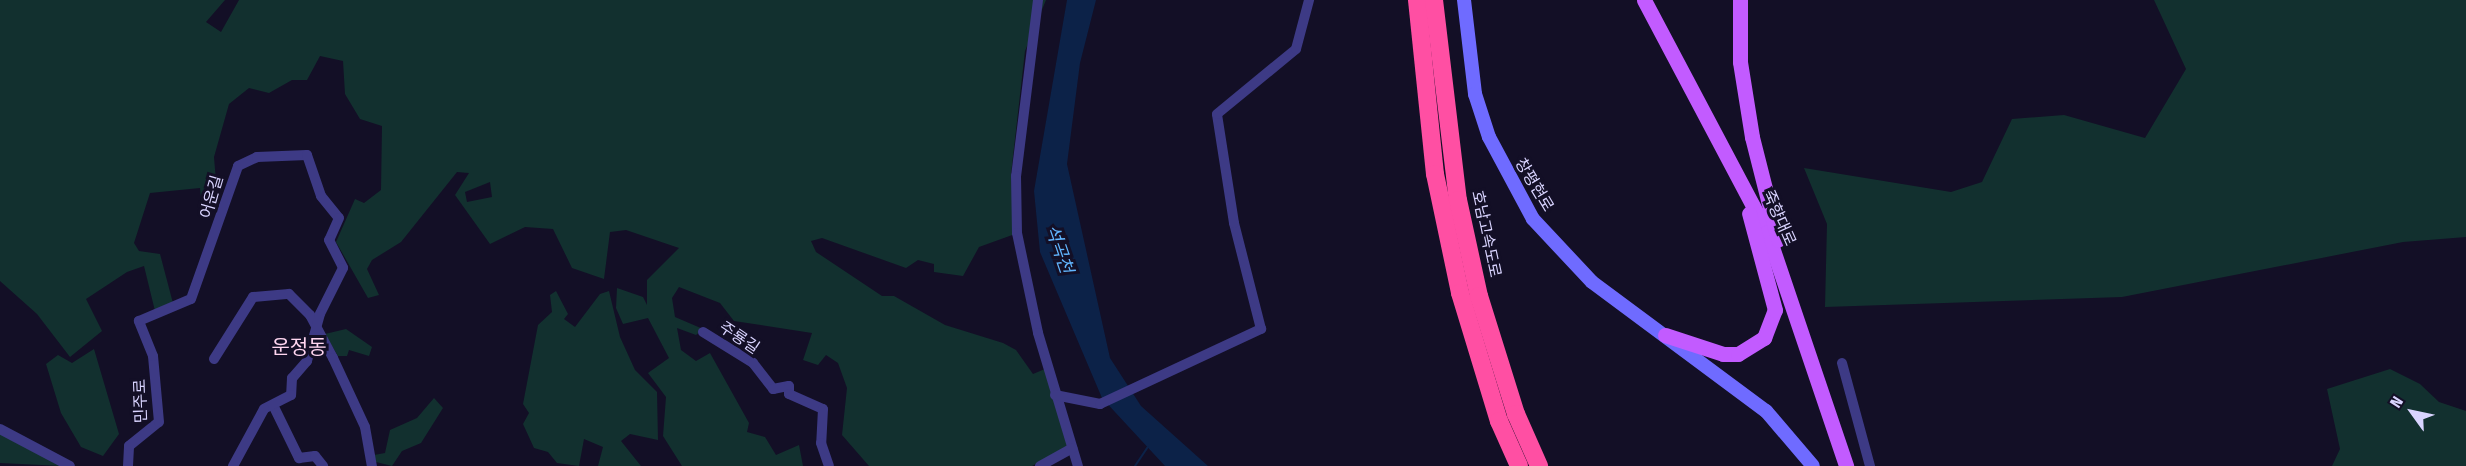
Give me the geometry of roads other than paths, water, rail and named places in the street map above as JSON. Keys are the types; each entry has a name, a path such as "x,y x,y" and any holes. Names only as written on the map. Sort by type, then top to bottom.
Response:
{"highway":[{"path":"1417,0 1435,174 1460,292 1499,421 1519,466"},
{"name":"호남고속도로","path":"1434,0 1458,200 1474,274 1516,414 1539,466"}],"main road":[{"name":"창평현로","path":"1464,0 1475,94 1518,195 1592,282 1766,411 1813,466"},
{"name":"죽향대로","path":"1644,0 1734,165 1793,298 1846,466"},
{"path":"1740,0 1740,62 1752,137 1793,298"},
{"path":"1665,335 1723,354 1738,354 1764,338 1772,325 1773,294 1734,165"}],"street":[{"path":"1038,0 1016,176 1017,233 1055,395 1078,466"},
{"path":"1055,395 1100,404 1133,385 1261,328 1234,223 1217,114 1296,49 1308,0"},
{"name":"어운길","path":"139,321 191,300 238,166 257,157 286,154 307,155 314,162 321,196 339,219 328,240 343,268 316,327"},
{"path":"214,359 253,297 289,294 316,327 365,427 372,466"},
{"name":"민주로","path":"128,466 129,446 159,422 153,356 139,321"},
{"path":"233,466 264,409 274,407 291,395 292,378 307,362 316,327"},
{"name":"주룡길","path":"703,332 753,363 773,389 789,386 789,394 823,410 821,443 829,466"},
{"path":"1842,363 1870,466"},
{"path":"274,407 299,458 315,456 323,466"},
{"path":"0,429 70,466"},
{"path":"1040,466 1072,448"}],"water":[{"name":"석곡천","path":"1067,0 1096,0 1080,63 1067,164 1110,358 1141,406 1208,466 1165,466 1102,398 1040,252 1034,191"}],"waterway":[{"path":"1135,466 1148,447"}],"district":[{"name":"운정동","path":"299,347"}]}
